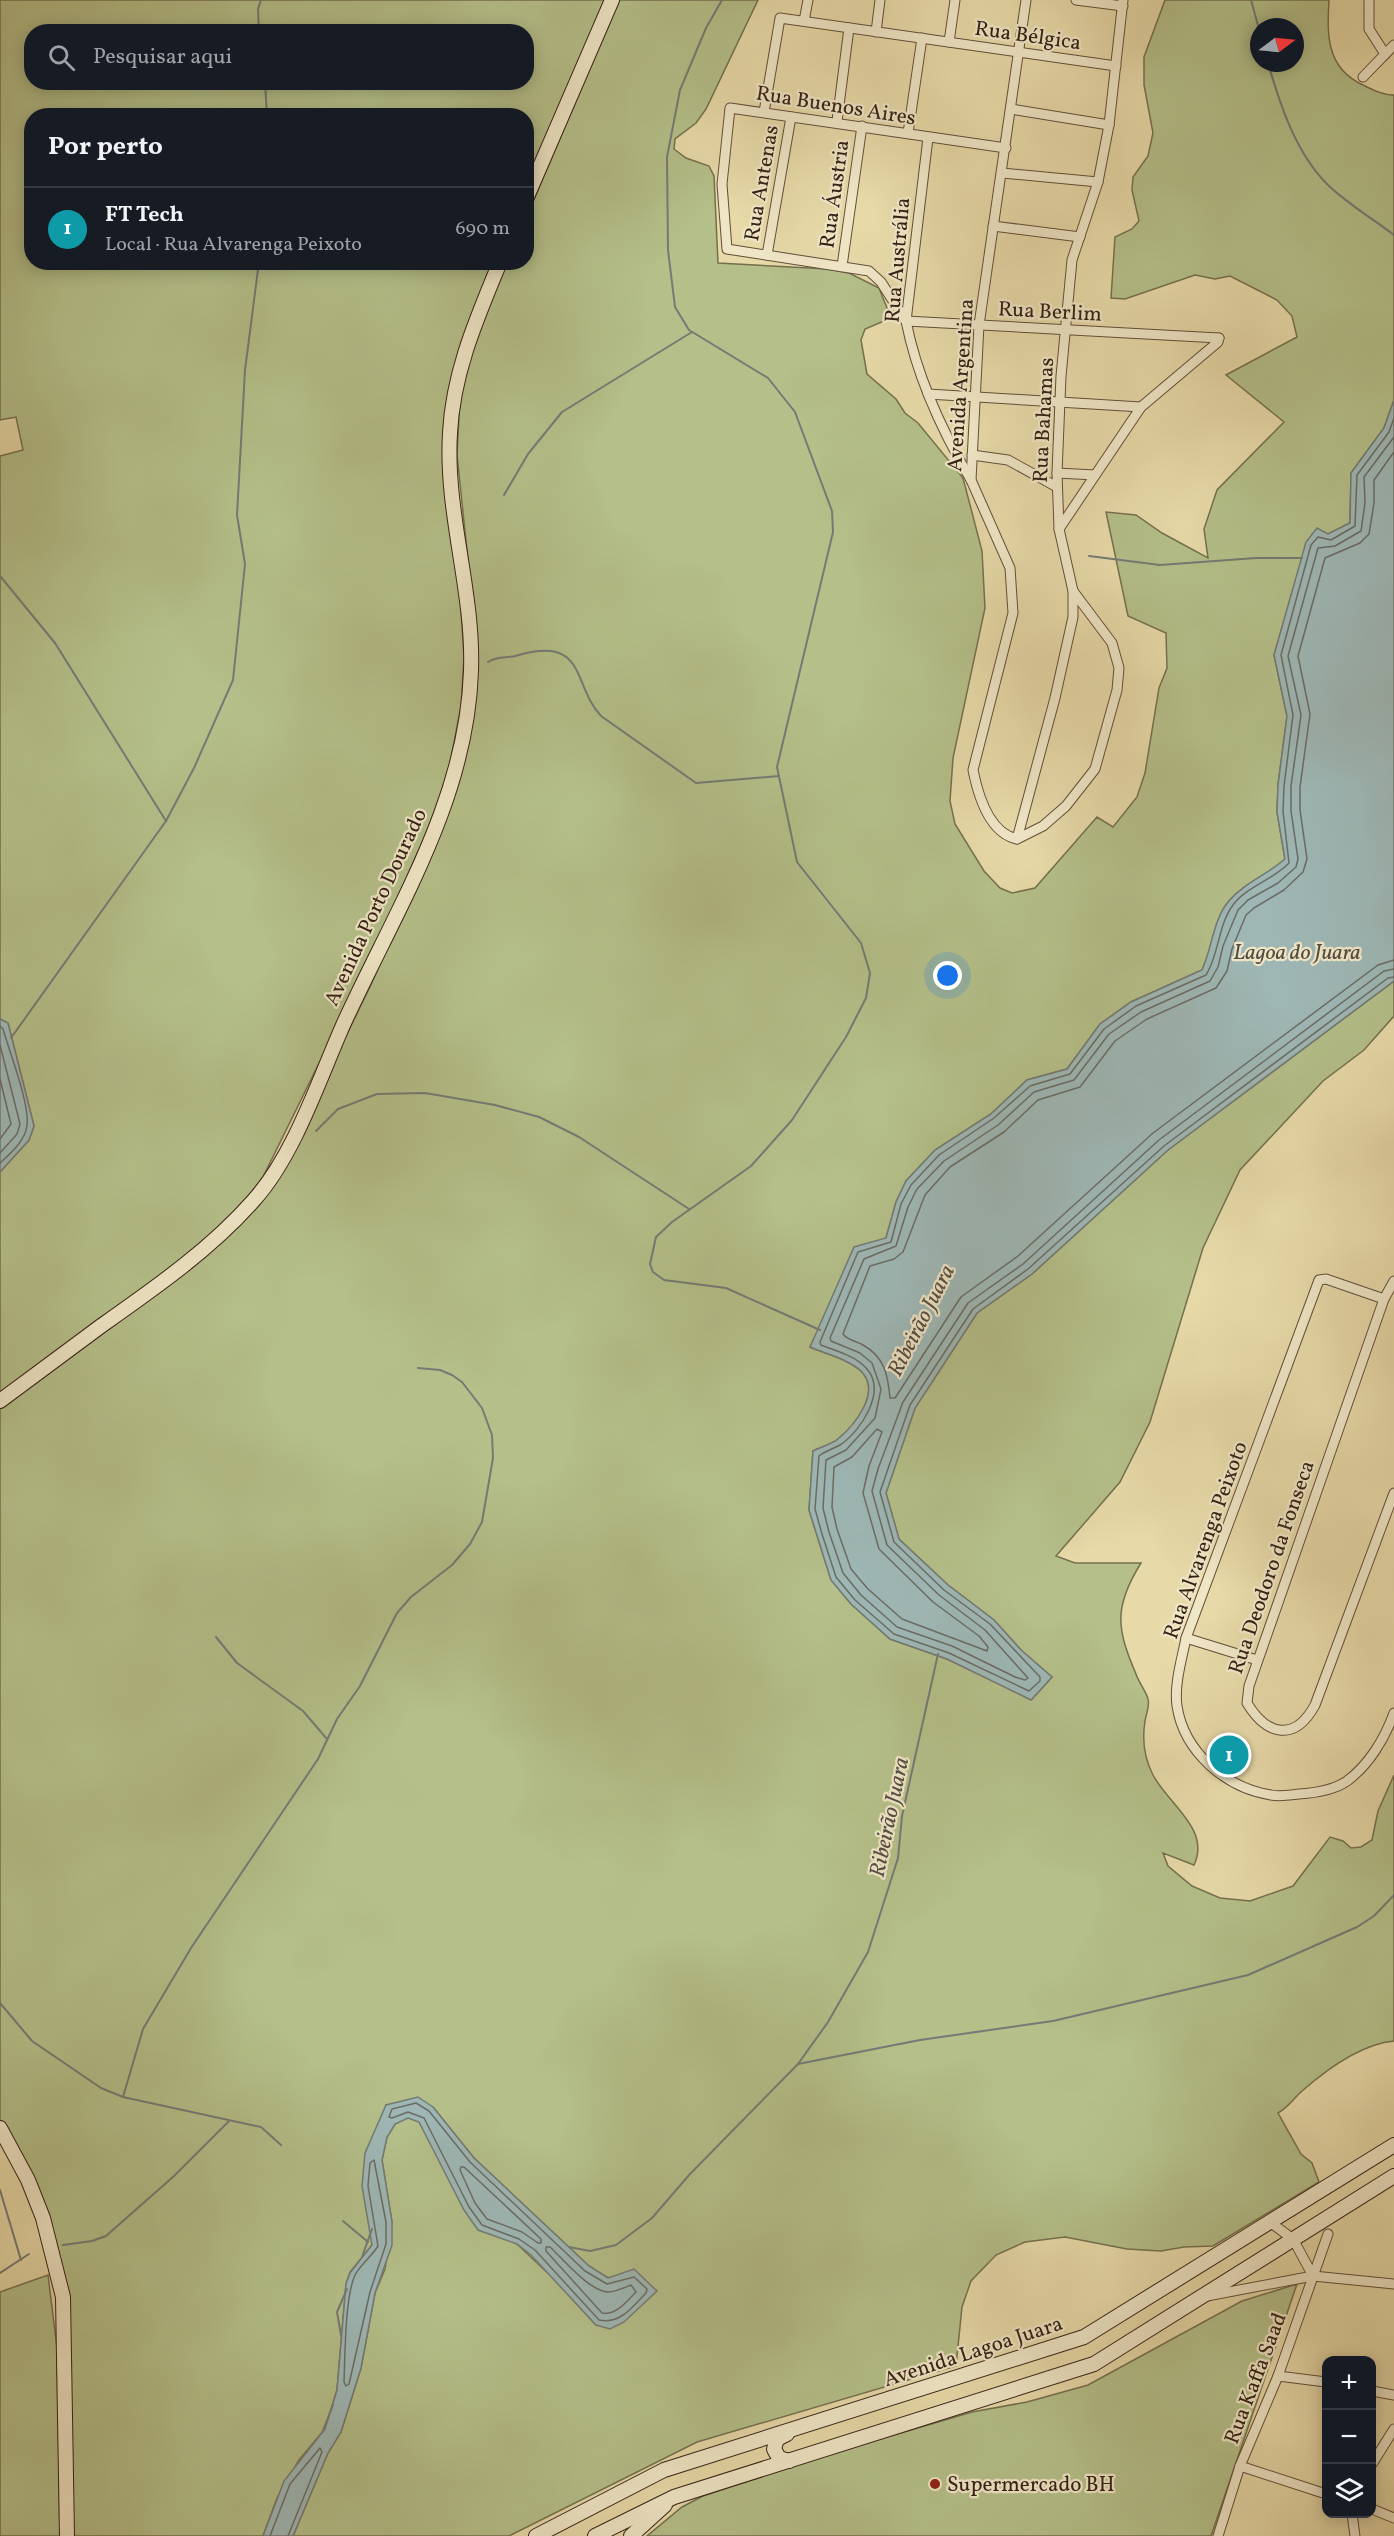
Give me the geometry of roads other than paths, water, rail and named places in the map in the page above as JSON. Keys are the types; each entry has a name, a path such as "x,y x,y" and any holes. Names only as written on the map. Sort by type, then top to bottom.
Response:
{"main road":[{"path":"534,180 612,0"},
{"name":"Avenida Porto Dourado","path":"0,1401 192,1259 222,1233 267,1185 298,1128 346,1019 421,866 453,781 466,727 471,675 469,613 452,483 449,436 452,408 467,341 497,270"},
{"path":"0,2128 28,2180 55,2256 63,2297 67,2536"},
{"name":"Avenida Lagoa Juara","path":"536,2536 664,2470 1084,2337 1394,2145"},
{"path":"595,2536 674,2497 1094,2364 1394,2176"},
{"path":"789,2461 776,2456 774,2449 777,2439 822,2420"},
{"path":"631,2536 674,2497"}],"street":[{"path":"804,21 808,0"},
{"path":"876,32 880,0"},
{"path":"949,42 955,0"},
{"name":"Avenida Argentina","path":"1017,839 1008,837 992,820 978,796 973,770 1013,613 1010,568 971,480 973,397 979,325 1026,0"},
{"path":"1076,0 1123,3"},
{"path":"1369,0 1369,29 1385,54"},
{"name":"Rua Bahamas","path":"1017,839 1055,698 1073,617 1073,591 1059,529 1057,473 1060,402 1072,260 1098,182 1109,125 1123,3"},
{"name":"Rua Bélgica","path":"764,112 780,18 1116,66"},
{"path":"837,122 849,28"},
{"path":"908,133 921,38"},
{"path":"1363,77 1394,45"},
{"name":"Rua Buenos Aires","path":"767,255 727,249 722,184 730,108 1005,148"},
{"path":"1011,110 1109,125"},
{"name":"Rua Antenas","path":"767,255 791,117"},
{"name":"Rua Áustria","path":"842,266 862,126"},
{"name":"Rua Austrália","path":"928,138 906,321 910,342 928,394 950,445 971,480"},
{"path":"1002,173 1098,182"},
{"path":"993,226 1080,237"},
{"path":"767,255 869,271 881,282 906,321"},
{"name":"Rua Berlim","path":"906,321 1219,338 1218,342 1141,407"},
{"path":"928,394 1141,407"},
{"path":"1059,529 1141,407"},
{"path":"972,455 1008,459 1057,487"},
{"path":"1057,473 1095,475"},
{"path":"1017,839 1043,826 1066,806 1095,769 1117,690 1119,668 1112,643 1073,591"},
{"name":"Rua Alvarenga Peixoto","path":"1384,1299 1322,1279 1319,1280 1186,1638 1178,1681 1177,1706 1196,1752 1208,1764 1242,1787 1273,1796 1328,1789 1347,1781 1369,1759 1387,1733 1394,1713"},
{"name":"Rua Deodoro da Fonseca","path":"1394,1281 1384,1299 1249,1686 1246,1703 1254,1716 1264,1725 1276,1730 1294,1729 1306,1722 1315,1705 1394,1493"},
{"path":"1186,1638 1257,1660"},
{"path":"1271,2223 1293,2239 1313,2276"},
{"name":"Rua Kaffa Saad","path":"1218,2536 1240,2466 1278,2376 1328,2234"},
{"path":"1199,2298 1313,2276 1394,2284"},
{"path":"1278,2376 1322,2382"},
{"path":"1376,2392 1394,2395"},
{"path":"1376,2456 1394,2429"},
{"path":"1240,2466 1322,2493"},
{"path":"1376,2511 1394,2518"},
{"path":"1353,2518 1355,2536"}],"water":[{"name":"Lagoa do Juara","path":"1394,400 1394,981 1168,1150 1032,1274 977,1313 915,1408 886,1493 899,1539 948,1585 994,1620 1021,1650 1052,1677 1031,1700 947,1659 890,1639 851,1604 831,1580 809,1510 813,1451 836,1441 845,1433 864,1407 869,1388 867,1379 856,1367 810,1347 854,1247 886,1238 896,1202 906,1181 935,1150 991,1114 1027,1080 1067,1069 1100,1024 1131,1002 1202,970 1219,916 1229,901 1242,889 1285,859 1277,812 1278,785 1287,716 1274,655 1306,542 1317,528 1328,534 1350,523 1351,473 1384,428"},
{"path":"0,1019 8,1023 34,1126 29,1140 0,1172"},
{"path":"418,2097 433,2107 474,2158 589,2266 608,2278 634,2269 657,2291 624,2322 610,2329 596,2325 531,2255 517,2244 478,2230 464,2210 419,2122 408,2118 395,2124 387,2137 382,2160 392,2222 392,2245 375,2293 361,2368 341,2432 328,2453 293,2536 263,2536 284,2481 325,2429 337,2390 346,2284 350,2273 372,2245 362,2186 365,2153 386,2105"}],"waterway":[{"path":"259,24 258,9 261,0"},
{"path":"722,0 706,28 680,90 667,157 668,250 675,307 689,330 768,378 795,412 832,511 833,532 777,767 797,862 861,943 870,973 866,998 846,1037 792,1120 751,1166 672,1222 656,1237 650,1264 653,1272 664,1280 726,1288 820,1330"},
{"path":"1251,0 1256,18"},
{"path":"1271,72 1290,128 1316,172 1342,198 1394,235"},
{"path":"265,90 267,108"},
{"path":"11,1038 166,821 194,768 233,680 245,564 237,515 245,370 258,270"},
{"path":"504,495 528,454 562,412 692,332"},
{"path":"1089,556 1160,565 1256,558 1302,558"},
{"path":"0,576 55,643 166,821"},
{"path":"488,662 541,651 556,652 567,658 575,667 592,704 601,716 696,783 779,776"},
{"path":"316,1131 338,1109 377,1094 425,1093 495,1105 539,1117 579,1137 689,1209"},
{"path":"123,2097 143,2029 191,1948 318,1759 337,1719 360,1686 397,1613 411,1597 452,1565 470,1544 482,1522 493,1458 492,1435 482,1408 462,1382 452,1375 440,1370 418,1368"},
{"path":"216,1637 237,1663 303,1711 327,1739"},
{"name":"Ribeirão Juara","path":"569,2247 590,2251 616,2245 652,2218 690,2174 798,2064 828,2022 868,1952 898,1858 902,1816 938,1654"},
{"path":"798,2064 920,2040 1053,2021 1248,1975 1357,1927 1374,1916 1394,1895"},
{"path":"0,2003 32,2041 101,2088 123,2097 261,2127 281,2145"},
{"path":"63,2245 92,2241 106,2236 174,2176 229,2121"},
{"path":"0,2190 21,2260"},
{"path":"343,2221 368,2242"},
{"name":"Ribeirão Juara","path":"362,2257 372,2229"},
{"path":"0,2273 29,2254"},
{"name":"Ribeirão Juara","path":"341,2335 337,2312 347,2289"},
{"name":"Ribeirão Juara","path":"322,2433 333,2405"}],"place":[{"name":"FT Tech","path":"1229,1755"},
{"name":"Supermercado BH","path":"935,2484"}]}
